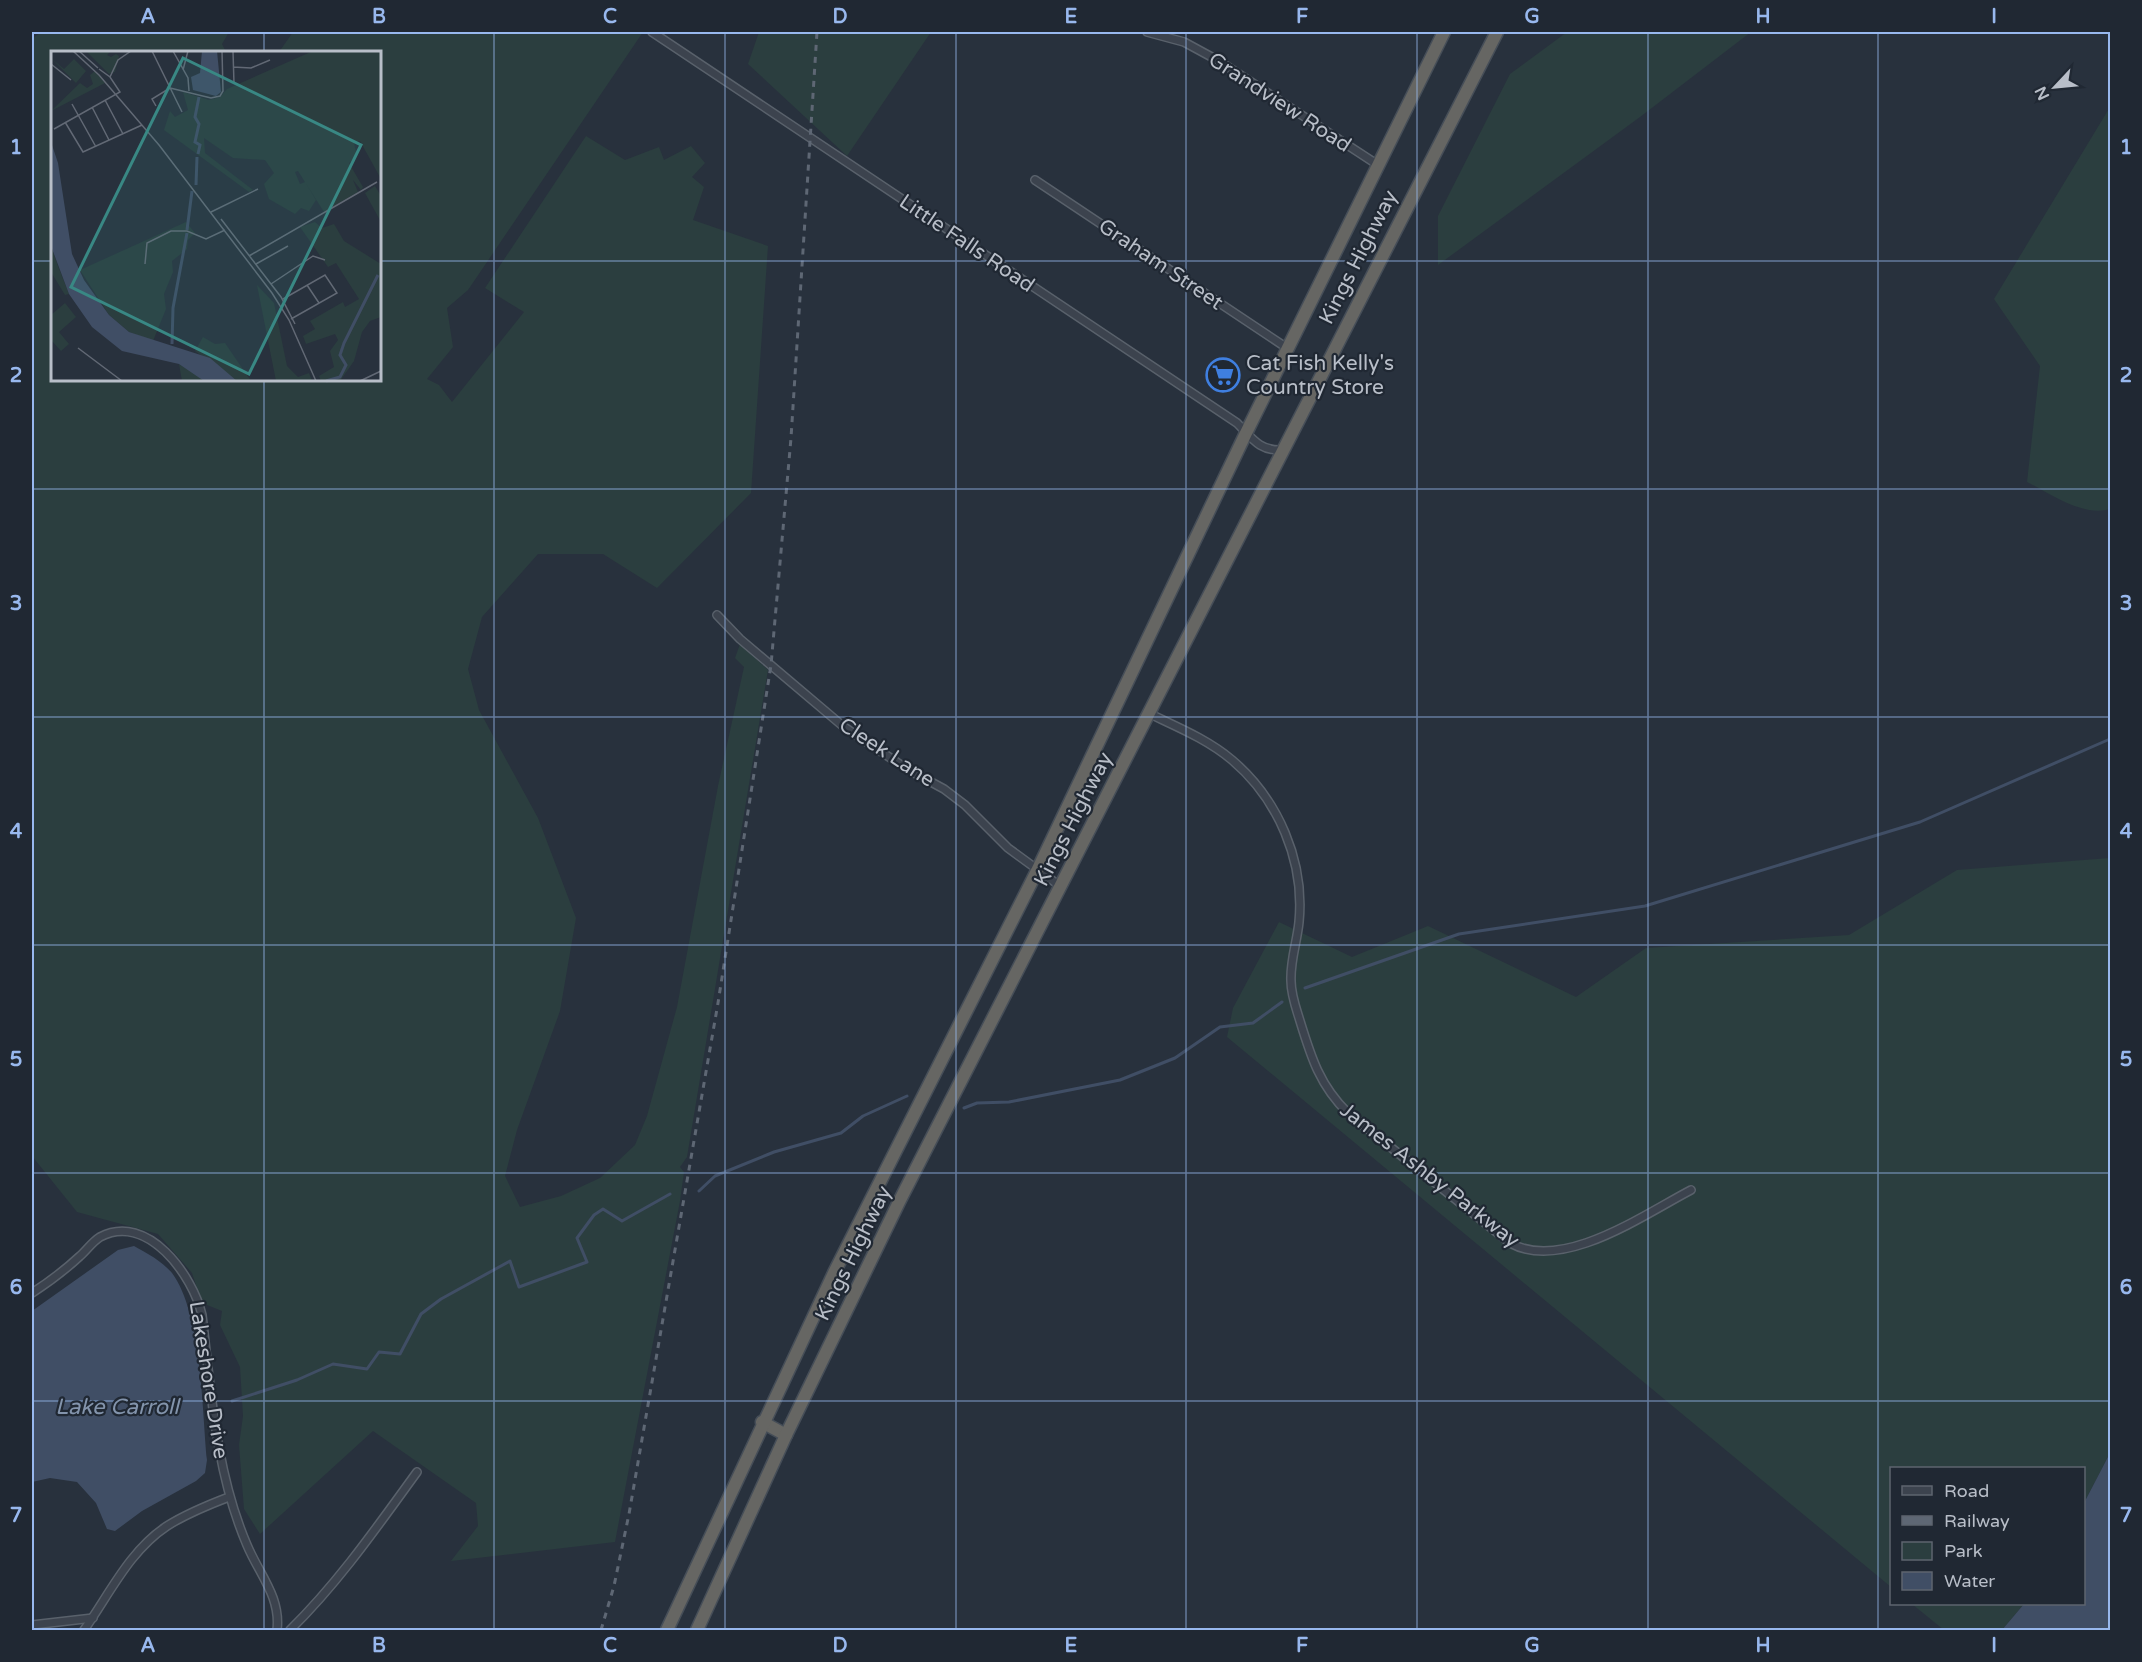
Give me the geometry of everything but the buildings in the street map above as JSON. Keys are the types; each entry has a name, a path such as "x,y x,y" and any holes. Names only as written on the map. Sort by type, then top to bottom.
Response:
{"highway":[{"name":"Kings Highway","path":"667,1630 762,1422 834,1273 1037,871 1287,348 1444,32"},
{"name":"Kings Highway","path":"697,1630 786,1435 894,1212 1497,32"},
{"path":"762,1422 786,1435"}],"street":[{"name":"Little Falls Road","path":"652,32 1208,403 1237,423 1257,444 1265,448 1282,450"},
{"name":"Grandview Road","path":"1146,32 1184,42 1219,61 1327,134 1378,165"},
{"name":"Graham Street","path":"1035,180 1287,348"},
{"name":"Cleek Lane","path":"717,615 740,639 844,727 890,759 944,789 965,805 1008,848 1060,886"},
{"name":"James Ashby Parkway","path":"1148,713 1201,739 1231,759 1259,788 1281,822 1295,861 1299,886 1299,923 1291,971 1292,995 1313,1065 1328,1091 1348,1113 1510,1243 1531,1252 1554,1252 1598,1238 1691,1190"},
{"name":"Lakeshore Drive","path":"32,1293 61,1273 94,1242 119,1232 137,1236 165,1252 176,1262 193,1287 202,1315 213,1410 230,1497 243,1535 274,1601 277,1630"},
{"path":"290,1630 310,1611 417,1472"},
{"path":"84,1630 127,1565 152,1538 182,1517 230,1497"},
{"path":"32,1625 93,1618"}],"green space":[{"path":"41,32 229,32 222,44 226,51 51,51 51,381 381,381 381,51 280,51 293,32 643,32 468,290 447,308 453,347 427,379 439,385 452,402 524,312 485,288 586,136 625,160 659,147 664,160 691,146 705,163 692,177 704,187 693,220 768,246 751,493 657,588 603,554 538,554 482,617 468,669 479,710 538,818 576,918 560,1011 517,1130 505,1176 520,1207 561,1196 600,1178 635,1145 647,1116 677,1007 718,786 744,667 735,658 740,644 768,670 687,1157 680,1167 684,1172 680,1201 615,1542 451,1561 478,1526 476,1503 373,1431 260,1534 244,1509 239,1445 243,1416 240,1367 220,1325 222,1311 202,1303 192,1273 158,1234 77,1212 32,1156 32,39"},
{"path":"759,32 931,32 847,156 748,64"},
{"path":"1567,32 1751,32 1640,117 1438,265 1438,216 1510,74"},
{"path":"2110,107 2110,509 2099,511 2067,503 2027,482 2040,366 1994,299"},
{"path":"2110,858 2110,1453 2085,1501 2085,1467 1890,1467 1890,1586 1227,1037 1233,1008 1279,922 1352,957 1428,926 1576,997 1646,948 1849,935 1957,870"},
{"path":"1913,1605 2023,1605 2002,1630 1944,1630"}],"water":[{"name":"Lake Carroll","path":"134,1246 168,1269 182,1291 195,1337 199,1363 207,1460 205,1473 196,1481 142,1511 115,1531 107,1529 96,1503 77,1482 50,1478 32,1482 32,1311 118,1250"},
{"path":"2110,1453 2110,1630 2002,1630 2023,1605 2085,1605 2085,1501"}],"waterway":[{"path":"1305,988 1459,934 1645,906 1920,822 2110,739"},
{"path":"964,1108 977,1103 1009,1102 1120,1080 1175,1058 1220,1027 1253,1023 1282,1002"},
{"path":"699,1191 715,1176 774,1152 841,1133 863,1116 907,1096"},
{"path":"232,1401 297,1380 333,1364 367,1369 379,1352 400,1354 421,1314 441,1299 510,1261 519,1287 587,1262 577,1238 594,1215 603,1209 622,1221 670,1194"}],"railway":[{"path":"601,1630 614,1586 629,1514 718,1003 771,665 791,438 817,32"}],"place":[{"name":"Cat Fish Kelly's Country Store","path":"1223,375"}]}
